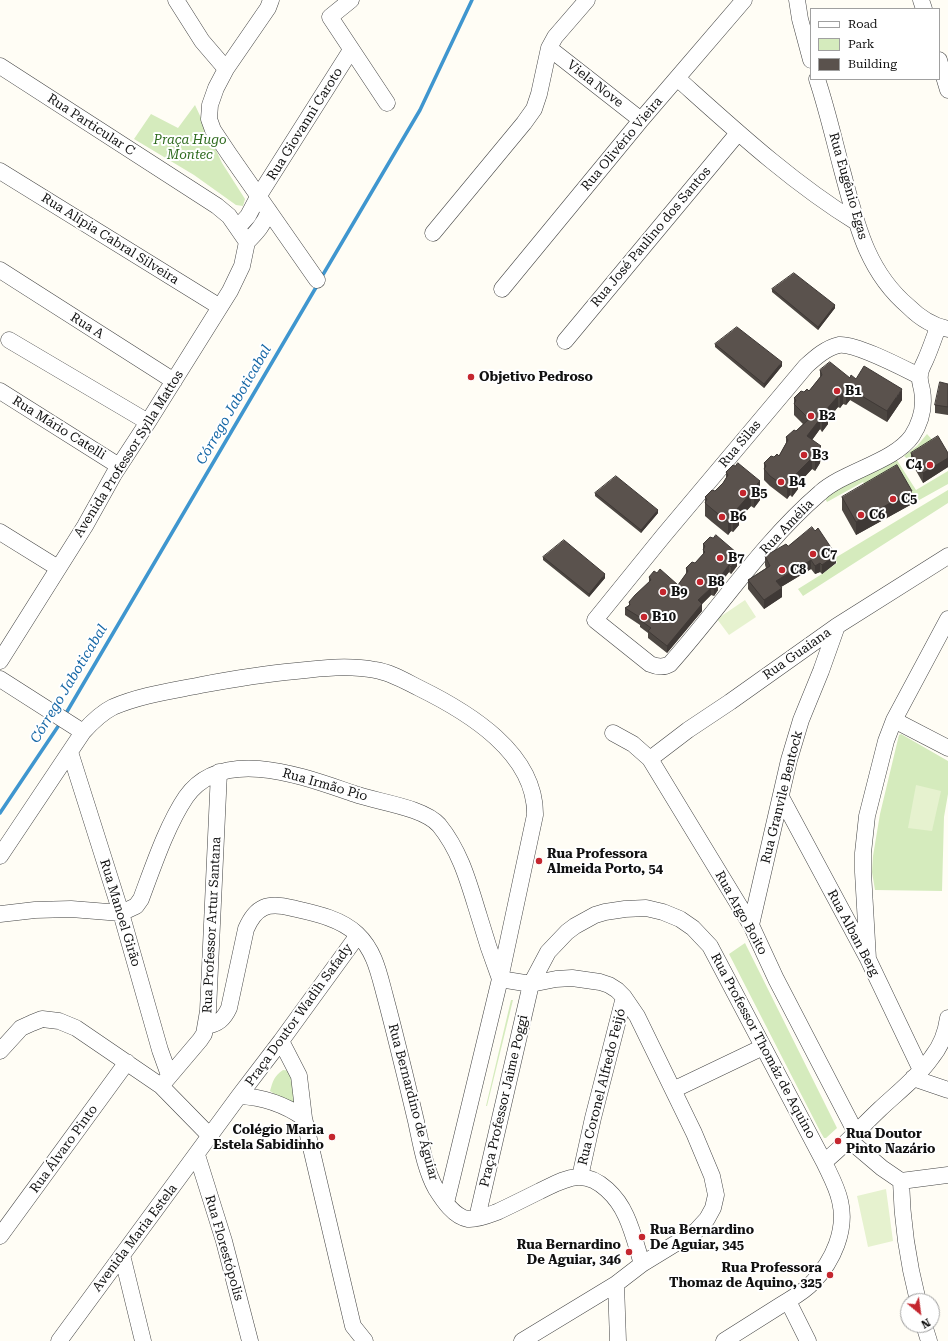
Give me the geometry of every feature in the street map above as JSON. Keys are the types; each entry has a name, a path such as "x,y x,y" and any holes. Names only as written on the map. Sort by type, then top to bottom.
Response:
{"street":[{"path":"176,0 202,41 226,69"},
{"path":"271,0 268,8 226,69 216,88 210,105 209,119 213,130 317,280"},
{"path":"351,0 330,17 387,103"},
{"path":"433,233 534,109 539,94 549,48 555,37 587,0"},
{"name":"Rua Olivério Vieira","path":"502,289 641,120 744,0"},
{"path":"797,0 800,19 810,56"},
{"name":"Viela Nove","path":"549,48 641,120"},
{"name":"Rua Giovanni Caroto","path":"258,197 351,50"},
{"path":"940,63 948,90"},
{"name":"Rua Particular C","path":"0,66 217,206 224,211 238,227"},
{"path":"677,78 738,133 813,194 856,222"},
{"name":"Rua Eugênio Egas","path":"817,80 856,222 868,253 878,272 894,294 917,315 943,328"},
{"name":"Rua José Paulino dos Santos","path":"565,341 738,133"},
{"name":"Rua Alípia Cabral Silveira","path":"0,171 220,307"},
{"path":"258,197 248,216 238,227 247,242 259,230 269,211"},
{"name":"Avenida Professor Sylla Mattos","path":"0,661 119,466 174,381 233,285 242,266 247,242"},
{"name":"Rua A","path":"0,270 174,381"},
{"path":"919,376 943,328"},
{"path":"9,340 148,422"},
{"name":"Rua Silas","path":"595,620 669,529 806,366 820,353 841,345 866,351 919,376"},
{"name":"Rua Amélia","path":"595,620 650,664 657,667 665,667 670,664 755,560 803,508 821,491 894,452 905,444 918,425 923,406 919,376"},
{"name":"Rua Mário Catelli","path":"0,391 119,466"},
{"path":"0,532 58,568"},
{"name":"Rua Guaiana","path":"650,758 838,626 948,556"},
{"path":"868,959 863,896 863,853 867,816 886,741 894,720 948,619"},
{"name":"Rua Granvile Bentock","path":"751,925 781,797 784,778 801,720 838,626"},
{"path":"929,655 948,645"},
{"path":"0,856 70,752 77,728 95,719 111,708 131,700 162,692 249,676 317,669 348,668 376,670 395,676 456,708 478,723 504,746 519,764 530,783 535,801 535,815 500,979 446,1203"},
{"path":"0,678 77,728"},
{"path":"894,720 948,748"},
{"name":"Rua Argo Boito","path":"613,733 633,744 650,758 751,925 852,1137"},
{"name":"Rua Manoel Girão","path":"70,752 121,913 160,1050 165,1081"},
{"name":"Rua Irmão Pio","path":"121,913 136,906 141,899 173,818 187,796 202,782 219,772 240,769 273,771 301,776 360,796 421,813 438,824 452,844 463,864 486,941 500,979"},
{"name":"Rua Professor Artur Santana","path":"165,1081 200,1040 204,1034 206,1026 208,1011 219,772"},
{"name":"Rua Alban Berg","path":"781,797 868,959 917,1074"},
{"path":"840,909 851,913 856,912 860,907 863,896"},
{"name":"Praça Doutor Wadih Safady","path":"206,1026 213,1025 226,1015 229,1008 246,929 251,918 259,909 278,905 317,914 346,926 358,935 210,1136"},
{"name":"Rua Professor Thomáz de Aquino","path":"531,984 548,952 575,926 595,915 625,909 646,908 663,912 680,919 694,928 710,946 837,1189 841,1203 842,1222 840,1237 823,1269 813,1283 788,1301 724,1341"},
{"path":"0,914 35,910 72,909 121,913"},
{"name":"Rua Bernardino de Águiar","path":"358,935 367,946 375,962 389,1010 424,1156 436,1189 446,1203 460,1216 468,1219 477,1218"},
{"path":"500,979 531,984 556,979 572,978 600,982 617,990 624,997 637,1016 694,1133 712,1176 716,1195 713,1208 707,1219 696,1231 642,1264 616,1284 522,1341"},
{"name":"Praça Professor Jaime Poggi","path":"477,1218 531,984"},
{"name":"Rua Coronel Alfredo Feijó","path":"580,1177 593,1118 624,997"},
{"path":"824,1162 852,1137 932,1058 942,1042 947,1028 948,1018"},
{"path":"0,1051 21,1028 42,1020 59,1021 76,1028 127,1062 165,1081 210,1136"},
{"path":"281,1041 299,1076 304,1118 355,1333 365,1341"},
{"path":"673,1090 763,1047"},
{"name":"Rua Álvaro Pinto","path":"0,1236 127,1062"},
{"path":"917,1074 948,1090"},
{"path":"239,1096 255,1097 270,1101 292,1110 304,1118"},
{"name":"Avenida Maria Estela","path":"59,1341 210,1136"},
{"path":"852,1137 882,1168 901,1181 948,1175"},
{"name":"Rua Florestópolis","path":"197,1155 224,1241 250,1341"},
{"path":"477,1218 508,1207 563,1180 580,1177 593,1180 603,1186 618,1202 626,1216 642,1264"},
{"path":"901,1181 901,1204 908,1260 916,1293"},
{"path":"122,1256 143,1341"},
{"path":"616,1284 618,1341"},
{"path":"788,1301 808,1341"}],"green space":[{"name":"Praça Hugo Montec","path":"195,105 222,163 245,199 243,206 236,205 194,175 134,139 151,114 178,128"},
{"path":"927,434 938,446 911,462 904,456 917,446"},
{"path":"893,454 916,490 948,471 948,484 912,504 867,488 863,482 827,502 822,492"},
{"path":"948,490 948,503 803,596 798,589 837,563 835,558"},
{"path":"745,600 756,617 729,635 717,619"},
{"path":"901,734 948,761 948,794 944,817 942,891 875,890 872,872 873,856 880,814 899,735"},
{"path":"916,785 941,791 932,831 908,828"},
{"path":"745,943 837,1128 826,1138 824,1138 821,1133 729,954"},
{"path":"511,1000 513,1000 486,1106"},
{"path":"283,1070 291,1071 295,1105 270,1091 274,1079"},
{"path":"886,1189 893,1241 868,1247 857,1196"}],"building":[{"path":"794,273 835,305 818,327 772,289"},
{"path":"737,327 782,362 764,384 715,344"},
{"path":"830,362 850,378 851,375 856,379 864,366 902,389 887,411 850,389 846,394 843,393 840,397 838,396 826,410 828,413 822,421 820,419 807,436 821,446 818,449 820,452 815,460 812,458 795,475 798,478 792,486 790,484 787,488 770,476 764,469 766,466 764,463 771,456 774,457 777,454 779,456 788,440 786,437 794,430 796,431 809,419 794,404 796,400 794,398 801,391 804,392 807,389 809,391 822,375 820,370"},
{"path":"940,382 948,384 948,407 935,405"},
{"path":"938,436 948,453 948,458 923,473 911,453"},
{"path":"738,463 760,481 757,484 760,487 754,495 751,493 737,509 739,512 733,520 731,518 728,522 705,503 707,499 705,497 712,490 715,491 723,483 728,475 726,472 733,465 735,466"},
{"path":"897,465 912,491 856,522 842,497"},
{"path":"616,476 658,510 641,530 595,493"},
{"path":"812,527 815,531 818,528 836,555 822,565 820,563 815,566 811,560 776,581 782,588 764,600 748,580 770,566 765,556 786,544 788,546"},
{"path":"716,535 737,553 734,556 737,559 731,567 729,565 717,581 718,583 714,589 711,588 698,600 702,604 667,646 648,631 651,628 640,620 641,618 625,608 630,605 629,602 651,580 649,577 654,571 657,573 660,569 678,585 688,571 686,568 692,562 695,563 705,552 703,550 705,546 703,544 710,537 713,538"},
{"path":"564,540 605,574 589,594 543,557"}],"waterway":[{"name":"Córrego Jaboticabal","path":"321,278 420,110 472,0"},
{"name":"Córrego Jaboticabal","path":"65,715 318,284"},
{"name":"Córrego Jaboticabal","path":"0,813 61,722"}],"place":[{"name":"Objetivo Pedroso","path":"471,377"},
{"name":"B1","path":"837,391"},
{"name":"B2","path":"811,416"},
{"name":"B3","path":"804,455"},
{"name":"C4","path":"930,465"},
{"name":"B4","path":"781,482"},
{"name":"B5","path":"743,493"},
{"name":"C5","path":"893,499"},
{"name":"C6","path":"861,515"},
{"name":"B6","path":"722,517"},
{"name":"C7","path":"813,554"},
{"name":"B7","path":"720,558"},
{"name":"C8","path":"782,570"},
{"name":"B8","path":"700,582"},
{"name":"B9","path":"663,592"},
{"name":"B10","path":"644,617"},
{"name":"Rua Professora Almeida Porto, 54","path":"539,861"},
{"name":"Colégio Maria Estela Sabidinho","path":"332,1137"},
{"name":"Rua Doutor Pinto Nazário","path":"838,1141"},
{"name":"Rua Bernardino De Aguiar, 345","path":"642,1237"},
{"name":"Rua Bernardino De Aguiar, 346","path":"629,1252"},
{"name":"Rua Professora Thomaz de Aquino, 325","path":"830,1275"}]}
